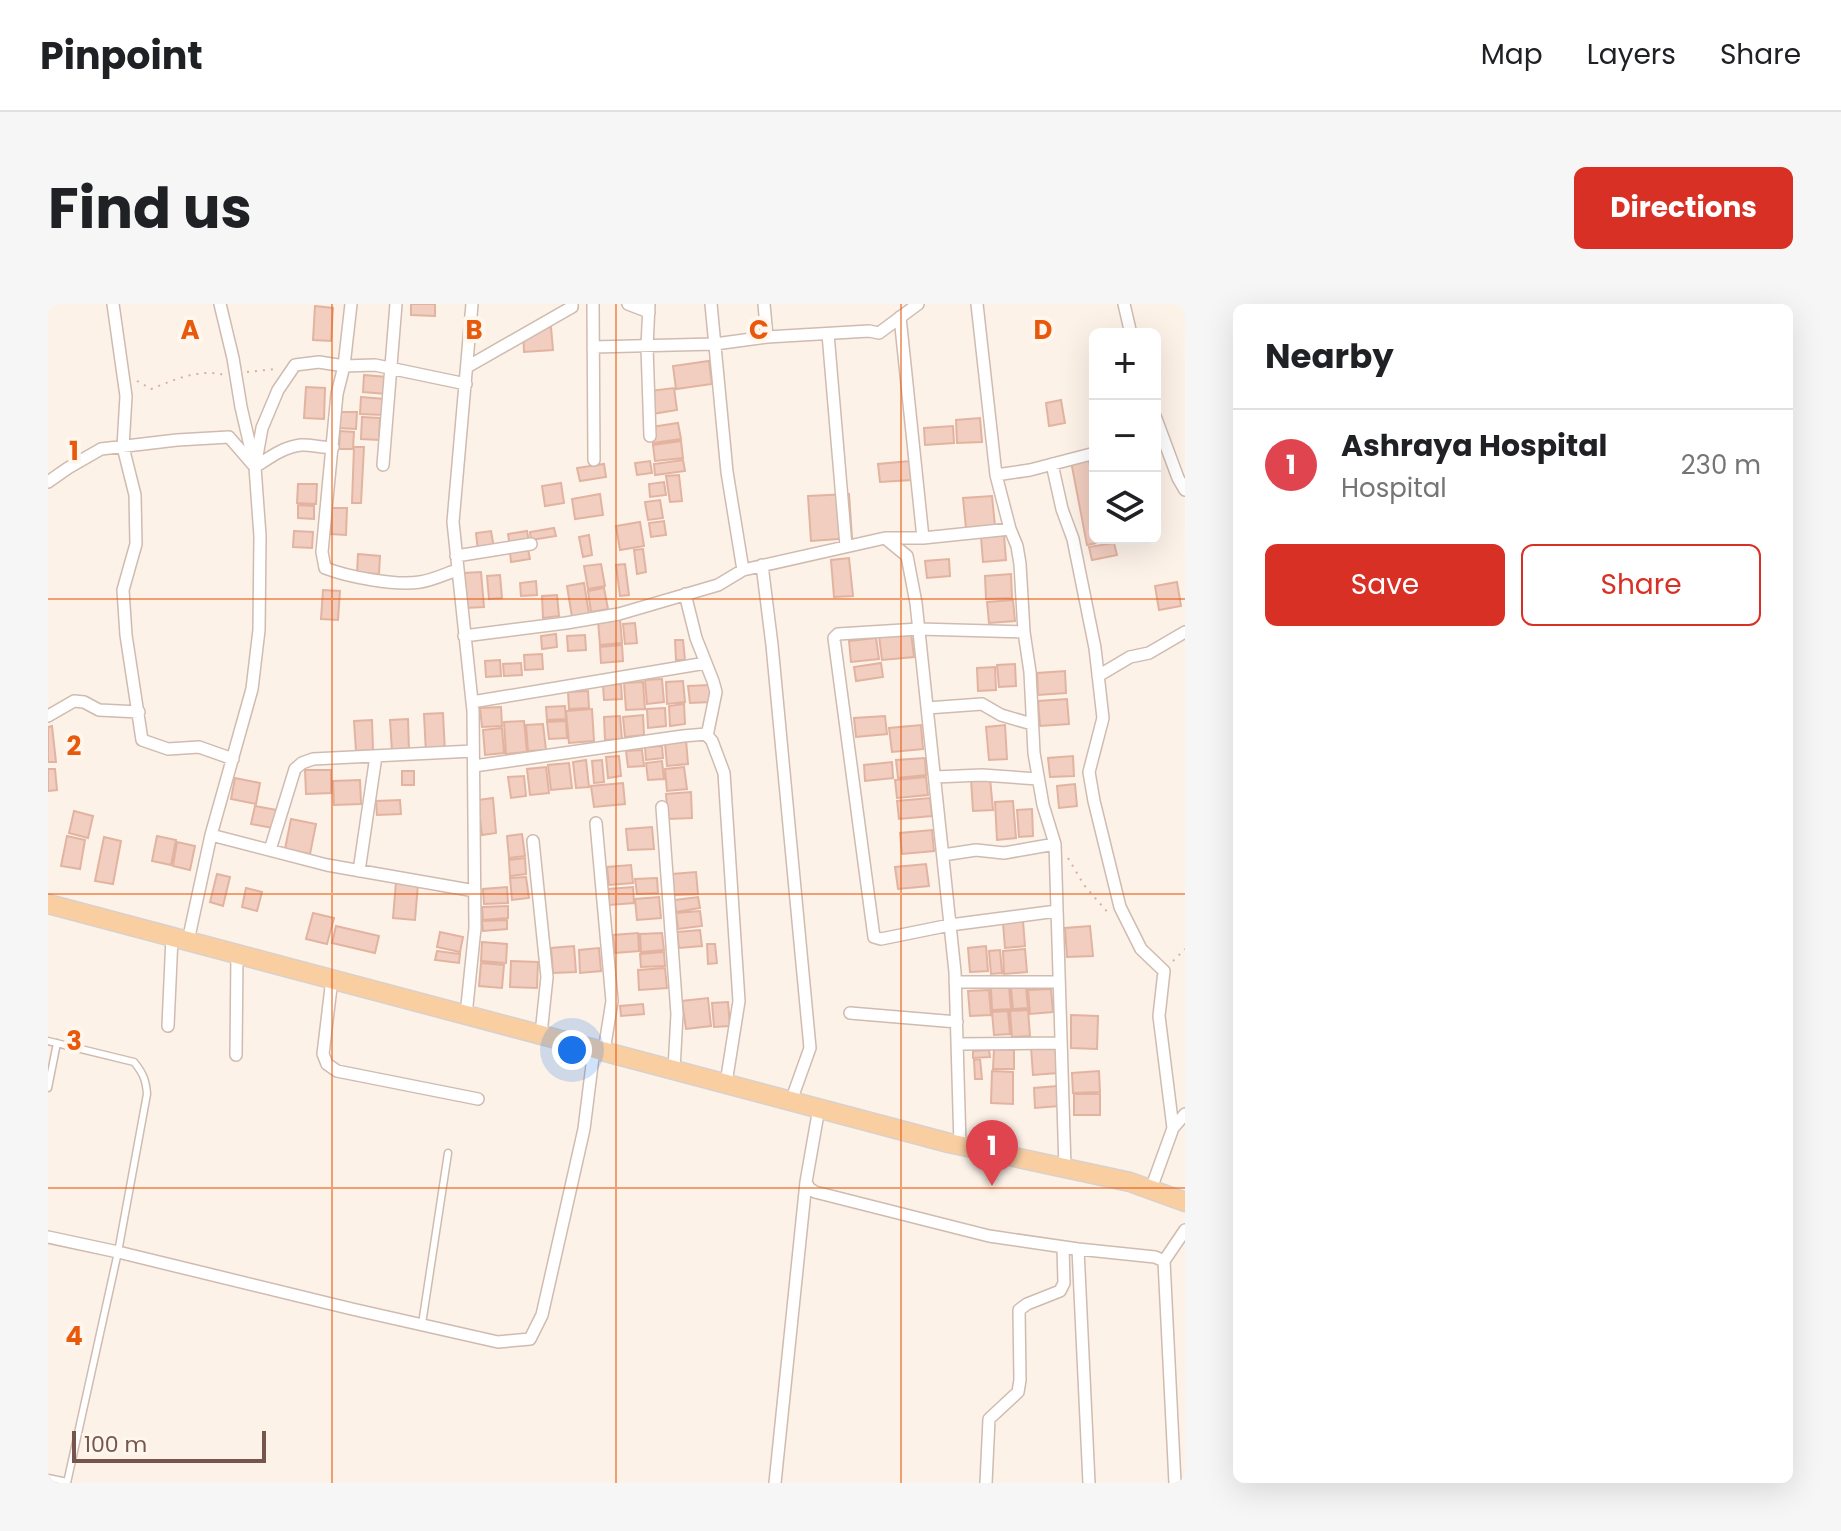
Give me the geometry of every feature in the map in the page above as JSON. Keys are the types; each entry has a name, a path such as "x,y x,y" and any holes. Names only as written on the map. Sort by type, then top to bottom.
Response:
{"main road":[{"path":"48,904 960,1145 1130,1182 1185,1202"}],"street":[{"path":"113,304 126,396 123,447 135,495 136,544 123,590 126,635 142,740 168,749 199,747 233,759"},
{"path":"168,1026 180,939 252,689 259,630 260,536 255,467 220,304"},
{"path":"351,304 344,366 337,394 322,552 325,568 402,583 430,580 457,570"},
{"path":"383,465 396,304"},
{"path":"466,1015 475,928 474,766 472,702 453,522 472,304"},
{"path":"467,367 572,307 572,304"},
{"path":"593,304 594,460"},
{"path":"628,304 649,308 650,436"},
{"path":"711,304 727,472 743,570"},
{"path":"764,304 767,337"},
{"path":"593,347 715,344 767,337 879,333 918,304"},
{"path":"977,304 996,475 1020,564 1038,779 1055,844 1065,1168"},
{"path":"1124,304 1130,328"},
{"path":"900,317 923,538"},
{"path":"828,334 846,546"},
{"path":"255,467 262,428 278,390 295,365 319,362 344,366 375,365 466,384"},
{"path":"48,482 101,449 177,440 229,437 255,467"},
{"path":"1161,442 1185,490"},
{"path":"255,467 280,451 302,445 333,447"},
{"path":"996,475 1089,455"},
{"path":"1052,464 1062,509 1073,539 1095,648 1103,718 1089,772 1094,801 1120,907 1141,949 1164,971 1159,1016 1176,1131"},
{"path":"464,636 619,614 718,585 743,570 885,538 923,538 1010,529"},
{"path":"885,538 907,556 916,603 955,982 960,1145"},
{"path":"456,556 531,544"},
{"path":"762,565 810,1048 791,1101"},
{"path":"685,594 696,638 716,692 707,736"},
{"path":"1024,632 919,629 838,634 834,645 874,937 881,939 950,925 1057,911"},
{"path":"1098,676 1130,657 1149,653 1185,632"},
{"path":"472,702 706,663"},
{"path":"48,716 74,701 84,702 99,710 139,712"},
{"path":"927,708 982,704 1001,715 1032,724"},
{"path":"474,766 683,736 706,734 712,741 724,773 739,1001 726,1083"},
{"path":"270,850 295,769 302,763 313,759 473,751"},
{"path":"359,871 376,756"},
{"path":"935,777 982,775 1038,779"},
{"path":"662,807 677,1014 674,1070"},
{"path":"48,1237 498,1342 530,1339 542,1315 612,1001 596,823"},
{"path":"211,835 327,865 475,891"},
{"path":"533,841 547,977 541,1034"},
{"path":"943,855 976,850 1004,853 1055,844"},
{"path":"236,1055 237,954"},
{"path":"332,979 323,1054 327,1064 337,1071 478,1099"},
{"path":"955,982 1059,982"},
{"path":"850,1013 957,1022"},
{"path":"957,1044 1061,1043"},
{"path":"775,1483 806,1182 819,1108"},
{"path":"1151,1189 1185,1114"},
{"path":"806,1182 815,1192 989,1236 1155,1257 1164,1261"},
{"path":"1175,1483 1164,1261 1185,1230"},
{"path":"986,1483 989,1419 1018,1392 1019,1310 1060,1291 1064,1283 1063,1247"},
{"path":"1078,1249 1089,1483"},
{"path":"1170,1369 1185,1371"}],"lane":[{"path":"48,1041 134,1062 142,1071 147,1094 118,1252 67,1483 48,1478"},
{"path":"48,1088 57,1043"},
{"path":"422,1325 448,1153"}],"path":[{"path":"121,367 139,384 151,389 190,375 213,371 224,375 271,371 295,365"},
{"path":"1055,844 1109,914 1120,907"},
{"path":"1164,971 1185,949"}],"building":[{"path":"411,304 435,304 435,316 411,315"},
{"path":"315,306 333,308 331,341 313,340"},
{"path":"551,327 553,350 524,352 523,329"},
{"path":"709,361 712,384 676,389 673,366"},
{"path":"364,375 387,377 386,394 363,392"},
{"path":"306,387 325,388 324,419 304,418"},
{"path":"674,388 677,410 652,414 649,391"},
{"path":"361,397 385,399 384,415 360,414"},
{"path":"1061,400 1065,423 1049,426 1046,403"},
{"path":"340,412 357,412 356,429 339,428"},
{"path":"362,417 380,418 379,440 361,439"},
{"path":"980,418 982,442 957,443 956,420"},
{"path":"678,423 681,439 653,443 651,427"},
{"path":"953,426 954,443 925,445 924,428"},
{"path":"340,431 354,432 353,449 339,449"},
{"path":"681,441 683,458 655,461 653,445"},
{"path":"354,447 364,447 361,503 352,503"},
{"path":"1087,453 1089,544 1092,544 1087,545 1070,456"},
{"path":"683,460 685,471 655,475 654,464"},
{"path":"650,461 652,473 637,475 635,463"},
{"path":"910,461 912,480 880,482 878,464"},
{"path":"604,464 606,477 580,481 577,468"},
{"path":"679,475 682,501 670,502 666,476"},
{"path":"664,482 666,495 650,497 649,484"},
{"path":"561,483 564,503 545,506 542,486"},
{"path":"298,484 317,484 316,504 297,503"},
{"path":"600,494 603,515 575,519 572,499"},
{"path":"849,494 852,538 811,541 808,496"},
{"path":"992,496 995,526 966,528 963,498"},
{"path":"660,500 663,518 648,520 645,502"},
{"path":"298,505 314,506 314,519 298,518"},
{"path":"332,508 347,508 346,535 331,534"},
{"path":"664,521 666,535 651,537 649,523"},
{"path":"640,522 644,546 620,550 616,526"},
{"path":"554,528 556,536 531,540 530,532"},
{"path":"294,531 313,532 312,548 293,547"},
{"path":"491,531 494,548 478,551 476,533"},
{"path":"527,531 529,542 510,546 508,534"},
{"path":"589,535 592,555 583,557 579,537"},
{"path":"1004,535 1006,560 983,562 981,537"},
{"path":"1114,544 1117,555 1092,560 1089,547"},
{"path":"528,549 530,559 511,562 510,552"},
{"path":"643,549 646,572 637,574 634,550"},
{"path":"358,554 380,556 379,574 357,573"},
{"path":"849,558 853,596 834,597 831,560"},
{"path":"949,559 950,576 927,578 925,561"},
{"path":"601,564 605,586 588,589 584,566"},
{"path":"625,564 629,595 620,596 616,565"},
{"path":"481,572 484,607 466,608 463,573"},
{"path":"1011,574 1012,598 986,599 985,576"},
{"path":"500,575 502,598 489,599 487,576"},
{"path":"536,581 537,595 521,596 520,583"},
{"path":"1177,582 1181,606 1159,610 1155,586"},
{"path":"584,583 589,614 572,617 567,586"},
{"path":"604,588 608,609 591,612 588,591"},
{"path":"323,590 340,591 338,620 321,619"},
{"path":"557,595 559,616 543,618 542,596"},
{"path":"1013,600 1015,621 989,623 987,602"},
{"path":"620,619 622,643 600,645 598,621"},
{"path":"635,623 637,643 625,644 623,624"},
{"path":"911,632 914,657 882,660 879,636"},
{"path":"556,634 557,647 542,649 541,636"},
{"path":"585,635 586,650 568,651 567,636"},
{"path":"876,638 879,659 851,662 849,641"},
{"path":"675,640 683,640 685,660 676,660"},
{"path":"622,645 623,661 601,663 600,647"},
{"path":"542,654 543,669 525,670 524,655"},
{"path":"500,660 501,676 486,677 485,661"},
{"path":"521,663 522,675 504,676 503,664"},
{"path":"881,663 883,677 856,681 854,667"},
{"path":"1015,664 1016,686 999,687 997,665"},
{"path":"995,667 996,690 978,691 977,668"},
{"path":"1065,671 1066,693 1038,695 1037,673"},
{"path":"662,679 664,702 647,704 645,680"},
{"path":"683,681 685,702 667,704 666,682"},
{"path":"643,682 645,709 626,710 624,683"},
{"path":"621,684 622,699 604,700 603,685"},
{"path":"710,685 711,702 690,703 688,686"},
{"path":"588,691 589,708 569,709 568,692"},
{"path":"1067,699 1069,724 1040,726 1038,701"},
{"path":"684,704 685,724 670,726 669,706"},
{"path":"565,706 566,719 547,720 546,707"},
{"path":"501,707 502,726 482,727 480,708"},
{"path":"665,708 666,726 648,728 647,709"},
{"path":"592,709 594,741 569,743 566,711"},
{"path":"443,713 445,753 426,754 424,714"},
{"path":"643,715 644,735 625,737 623,717"},
{"path":"620,716 622,739 605,740 604,717"},
{"path":"885,716 887,734 856,737 854,718"},
{"path":"408,719 409,751 392,751 390,720"},
{"path":"372,720 373,750 356,751 354,721"},
{"path":"524,721 527,752 506,754 504,722"},
{"path":"566,721 567,738 549,739 547,722"},
{"path":"543,724 546,750 528,751 526,725"},
{"path":"921,725 923,749 892,752 889,728"},
{"path":"1005,725 1007,759 989,760 986,727"},
{"path":"52,726 56,762 48,762 48,727"},
{"path":"502,728 504,753 485,755 483,730"},
{"path":"686,740 688,764 667,766 665,743"},
{"path":"662,746 663,758 646,760 645,747"},
{"path":"642,750 644,766 628,767 626,751"},
{"path":"619,756 621,776 608,778 606,757"},
{"path":"1073,756 1074,776 1050,777 1048,758"},
{"path":"925,758 926,775 898,778 896,760"},
{"path":"586,760 589,787 576,788 573,762"},
{"path":"602,760 604,782 594,783 592,761"},
{"path":"662,761 664,779 648,780 646,763"},
{"path":"892,762 893,778 865,781 864,765"},
{"path":"569,763 572,788 551,790 548,765"},
{"path":"546,767 549,793 530,795 527,769"},
{"path":"684,767 687,789 667,791 665,769"},
{"path":"48,769 55,769 57,790 48,791"},
{"path":"305,770 331,770 331,793 306,794"},
{"path":"402,771 414,771 414,785 402,785"},
{"path":"524,776 526,796 511,798 508,777"},
{"path":"926,777 928,795 897,798 895,780"},
{"path":"235,778 260,783 256,804 231,799"},
{"path":"990,778 993,810 973,811 971,779"},
{"path":"360,780 361,804 334,805 333,781"},
{"path":"623,783 625,804 594,807 591,786"},
{"path":"1075,784 1077,806 1059,808 1057,786"},
{"path":"691,792 692,818 668,819 666,794"},
{"path":"493,798 496,833 482,835 478,800"},
{"path":"930,798 932,816 899,819 897,801"},
{"path":"400,800 401,814 377,815 376,801"},
{"path":"1013,801 1016,838 997,840 995,802"},
{"path":"255,806 277,810 273,828 251,824"},
{"path":"1032,809 1033,836 1019,837 1017,810"},
{"path":"74,811 93,816 88,838 69,833"},
{"path":"291,819 316,824 310,854 285,849"},
{"path":"652,827 654,849 628,850 626,829"},
{"path":"932,830 934,851 902,854 900,833"},
{"path":"522,834 525,856 509,858 507,836"},
{"path":"67,836 85,840 80,869 61,866"},
{"path":"157,836 176,840 171,865 152,861"},
{"path":"104,837 121,841 113,884 95,881"},
{"path":"177,842 195,846 190,870 173,866"},
{"path":"525,858 526,874 510,876 509,860"},
{"path":"926,864 929,886 898,889 895,867"},
{"path":"631,865 633,883 609,885 607,867"},
{"path":"696,872 698,894 674,895 672,874"},
{"path":"217,874 230,877 223,906 210,902"},
{"path":"526,877 529,898 512,900 510,878"},
{"path":"657,878 658,893 637,894 635,879"},
{"path":"396,882 418,884 415,920 393,918"},
{"path":"507,887 508,903 484,904 483,889"},
{"path":"633,887 634,903 609,905 608,889"},
{"path":"246,888 262,892 257,911 242,907"},
{"path":"659,897 661,918 637,920 635,899"},
{"path":"698,897 700,908 676,912 674,900"},
{"path":"508,906 508,918 483,920 482,907"},
{"path":"700,911 702,926 678,929 676,913"},
{"path":"313,913 334,918 327,944 306,939"},
{"path":"507,920 507,929 483,931 482,921"},
{"path":"1023,921 1025,946 1005,948 1003,923"},
{"path":"336,926 379,936 375,953 332,943"},
{"path":"1090,926 1093,956 1067,957 1065,928"},
{"path":"700,930 702,946 679,948 677,932"},
{"path":"440,932 463,937 460,952 437,947"},
{"path":"638,933 639,951 615,953 613,935"},
{"path":"662,933 664,950 641,952 640,934"},
{"path":"482,942 507,944 506,963 481,961"},
{"path":"707,944 715,944 717,963 708,964"},
{"path":"574,946 576,972 553,973 551,948"},
{"path":"986,946 988,971 970,972 968,948"},
{"path":"599,948 601,971 580,973 579,950"},
{"path":"1025,949 1027,972 1004,974 1003,951"},
{"path":"1000,950 1002,973 991,974 989,951"},
{"path":"437,951 460,954 459,963 435,960"},
{"path":"664,952 665,966 641,967 640,954"},
{"path":"511,961 538,962 537,988 510,987"},
{"path":"481,963 504,965 502,988 479,986"},
{"path":"665,968 667,988 639,990 638,970"},
{"path":"1009,987 1011,1009 992,1010 991,988"},
{"path":"1011,988 1026,988 1028,1008 1013,1009"},
{"path":"1051,989 1053,1012 1030,1014 1028,990"},
{"path":"989,990 991,1015 970,1016 968,991"},
{"path":"708,998 711,1026 686,1029 682,1001"},
{"path":"728,1002 730,1026 714,1027 712,1003"},
{"path":"643,1004 644,1014 621,1016 620,1006"},
{"path":"1028,1010 1030,1036 1012,1037 1010,1011"},
{"path":"1008,1011 1010,1034 994,1035 992,1012"},
{"path":"1071,1015 1098,1016 1097,1049 1071,1048"},
{"path":"1055,1045 1058,1073 1033,1075 1031,1047"},
{"path":"994,1049 1014,1050 1014,1069 993,1069"},
{"path":"989,1050 990,1057 973,1058 973,1051"},
{"path":"980,1059 982,1079 975,1079 974,1060"},
{"path":"992,1071 1013,1072 1013,1104 991,1103"},
{"path":"1099,1071 1100,1092 1073,1093 1072,1073"},
{"path":"1057,1086 1059,1106 1035,1108 1034,1088"},
{"path":"1074,1094 1100,1094 1100,1115 1074,1115"}],"place":[{"name":"Ashraya Hospital","path":"992,1186"}]}
